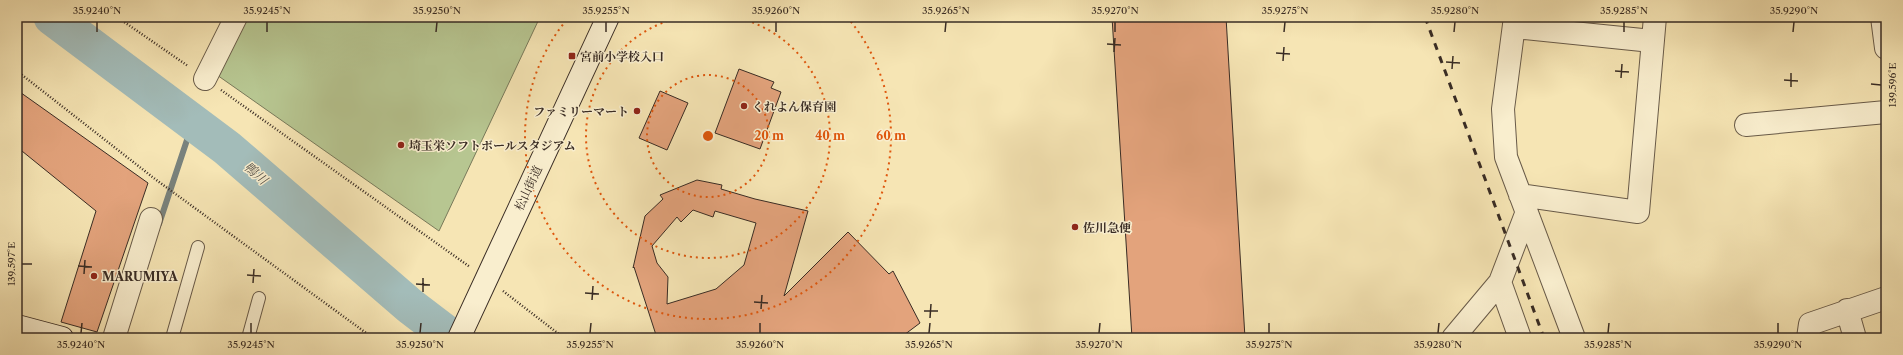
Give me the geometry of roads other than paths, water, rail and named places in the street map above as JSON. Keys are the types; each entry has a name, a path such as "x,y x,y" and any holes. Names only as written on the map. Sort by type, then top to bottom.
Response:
{"street":[{"path":"205,79 236,17"},
{"name":"松山街道","path":"459,338 608,17"},
{"path":"1523,204 1638,212 1655,17"},
{"path":"1882,17 1886,48"},
{"path":"1574,338 1506,157 1503,109 1514,22 1652,41"},
{"path":"1746,125 1886,112"},
{"path":"1453,338 1500,282 1523,204"},
{"path":"114,338 151,219"},
{"path":"1500,282 1520,338"},
{"path":"1808,338 1810,324 1847,310 1886,298"},
{"path":"1847,310 1855,338"},
{"path":"17,326 62,338"}],"lane":[{"path":"172,338 198,247"},
{"path":"248,338 259,298"}],"waterway":[{"name":"鴨川","path":"52,17 227,148 410,306 452,338"},
{"path":"159,224 193,122"}],"railway":[{"path":"1425,17 1544,338"}],"place":[{"name":"宮前小学校入口","path":"572,56"},
{"name":"くれよん保育園","path":"744,106"},
{"name":"ファミリーマート","path":"637,111"},
{"name":"埼玉栄ソフトボールスタジアム","path":"401,145"},
{"name":"佐川急便","path":"1075,227"},
{"name":"MARUMIYA","path":"94,276"}]}
